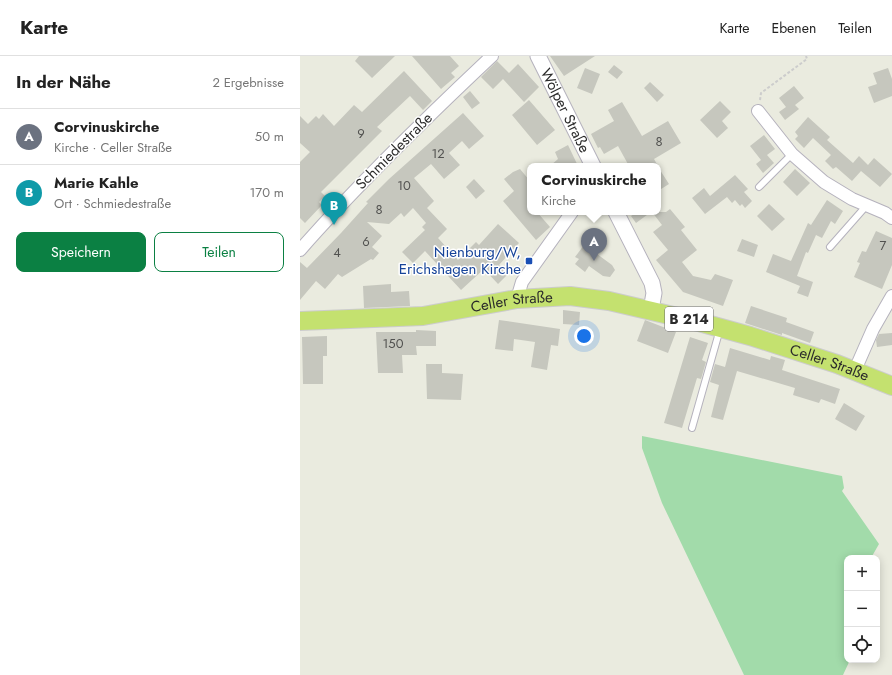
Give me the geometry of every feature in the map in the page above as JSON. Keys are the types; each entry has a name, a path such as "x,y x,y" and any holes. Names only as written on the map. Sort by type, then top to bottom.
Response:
{"main road":[{"name":"Celler Straße","path":"300,321 423,316 517,298 570,296 609,300 720,327 806,353 855,370 892,386"}],"street":[{"name":"Schmiedestraße","path":"300,250 355,190 439,106 492,56"},
{"name":"Wölper Straße","path":"538,56 592,163"},
{"path":"758,111 792,154 824,182 852,199 885,213 892,218"},
{"path":"517,298 522,282 570,215"},
{"path":"618,215 652,283 654,293 651,310"},
{"path":"855,370 873,329 892,296"}],"lane":[{"path":"759,187 792,154"},
{"path":"830,247 867,205"},
{"path":"692,428 720,327"}],"path":[{"path":"758,111 761,93 807,59 806,56"}],"green space":[{"path":"642,436 842,476 844,488 842,491 879,544 873,555 844,555 844,663 849,663 843,675 744,675 662,503 642,448"}],"building":[{"path":"359,56 395,56 372,78 355,61"},
{"path":"412,56 450,56 459,66 451,73 455,77 441,89"},
{"path":"550,56 595,56 564,76"},
{"path":"497,61 509,73 518,64 539,87 524,102 503,79 493,89 481,77"},
{"path":"614,65 623,72 617,79 608,72"},
{"path":"585,68 600,74 592,94 577,88"},
{"path":"888,68 892,79 892,96 874,103 868,87 877,84 873,73"},
{"path":"404,71 432,101 423,110 410,96 377,127 382,131 321,192 325,196 319,202 322,205 305,223 300,218 300,162 310,152 300,143 300,116 308,124 316,116 319,119 323,114 334,126 354,105 362,112"},
{"path":"650,82 664,95 657,102 644,88"},
{"path":"794,86 804,98 795,105 799,109 785,120 779,112 786,107 779,98"},
{"path":"470,91 480,103 472,109 463,97"},
{"path":"529,100 555,130 537,145 512,115"},
{"path":"720,101 731,112 722,121 728,128 717,138 700,120"},
{"path":"622,102 642,136 668,121 681,143 654,159 656,163 627,163 618,146 604,154 600,147 598,148 591,134 614,121 608,110"},
{"path":"463,113 484,136 469,149 462,141 449,153 460,165 444,179 431,164 414,178 434,201 427,208 447,229 438,238 458,260 476,242 479,245 498,224 519,243 499,265 508,274 498,284 484,269 461,290 425,251 413,263 402,252 425,230 422,227 426,223 413,208 404,217 401,213 389,224 367,222 382,236 372,247 379,253 373,260 371,259 342,277 338,274 325,289 316,281 300,300 300,262 307,268 368,203 366,202 389,179"},
{"path":"808,117 830,137 827,140 853,163 859,156 868,165 874,158 892,174 880,187 861,171 852,181 836,167 833,169 825,161 831,155 813,138 804,148 795,139 798,136 795,132"},
{"path":"764,135 775,149 767,155 774,163 763,173 756,164 761,160 750,146"},
{"path":"568,145 577,163 553,163 558,159 555,152"},
{"path":"520,169 527,177 527,215 540,215 550,227 536,240 503,201 514,191 504,179"},
{"path":"795,169 810,183 797,196 783,182"},
{"path":"661,172 669,184 661,189"},
{"path":"735,175 748,189 744,192 752,201 745,208 742,204 740,206 735,200 732,203 727,197 705,214 692,198 704,188 710,196"},
{"path":"474,179 485,191 476,199 466,187"},
{"path":"827,200 843,211 835,224 831,221 822,238 816,235 808,253 806,252 797,276 813,282 808,297 797,293 800,286 766,272 773,254 791,261 808,223 811,225"},
{"path":"769,204 785,219 772,231 757,216"},
{"path":"670,209 685,227 681,230 697,250 682,262 693,276 711,280 715,274 733,280 723,306 683,292 656,260 668,250 653,232 662,225 654,215 661,215 661,212 666,212"},
{"path":"632,215 647,215 636,223 631,216"},
{"path":"876,231 892,238 892,265 882,289 854,277 860,263 857,262 862,251 866,252"},
{"path":"742,239 758,245 754,257 737,251"},
{"path":"591,242 601,249 597,254 612,265 615,270 610,277 603,276 589,266 585,272 575,264 579,259 575,257 584,245 587,247"},
{"path":"391,284 391,292 409,291 410,306 364,308 363,286"},
{"path":"751,306 787,318 786,322 814,332 810,343 782,333 782,335 745,323"},
{"path":"563,310 580,312 579,325 563,324"},
{"path":"499,320 560,329 558,346 551,345 547,370 531,367 535,342 514,339 513,351 495,349"},
{"path":"645,320 676,332 668,353 637,341"},
{"path":"416,330 436,331 436,346 416,346 417,355 402,355 403,373 378,373 376,332 416,332"},
{"path":"892,333 892,345 877,347 876,340 879,334"},
{"path":"327,336 327,356 323,356 323,384 303,384 302,337"},
{"path":"690,337 708,343 702,360 706,362 701,379 697,378 682,428 664,423"},
{"path":"730,348 770,360 771,356 785,360 782,370 840,389 835,404 821,399 819,403 793,395 795,388 737,371 723,420 711,417 719,385 710,382 715,364 725,367"},
{"path":"426,364 442,364 442,373 463,374 461,400 427,399"},
{"path":"844,403 865,416 856,431 835,419"}],"place":[{"name":"Marie Kahle","path":"334,225"},
{"name":"Nienburg/W, Erichshagen Kirche","path":"529,261"},
{"name":"Corvinuskirche","path":"594,261"}]}
